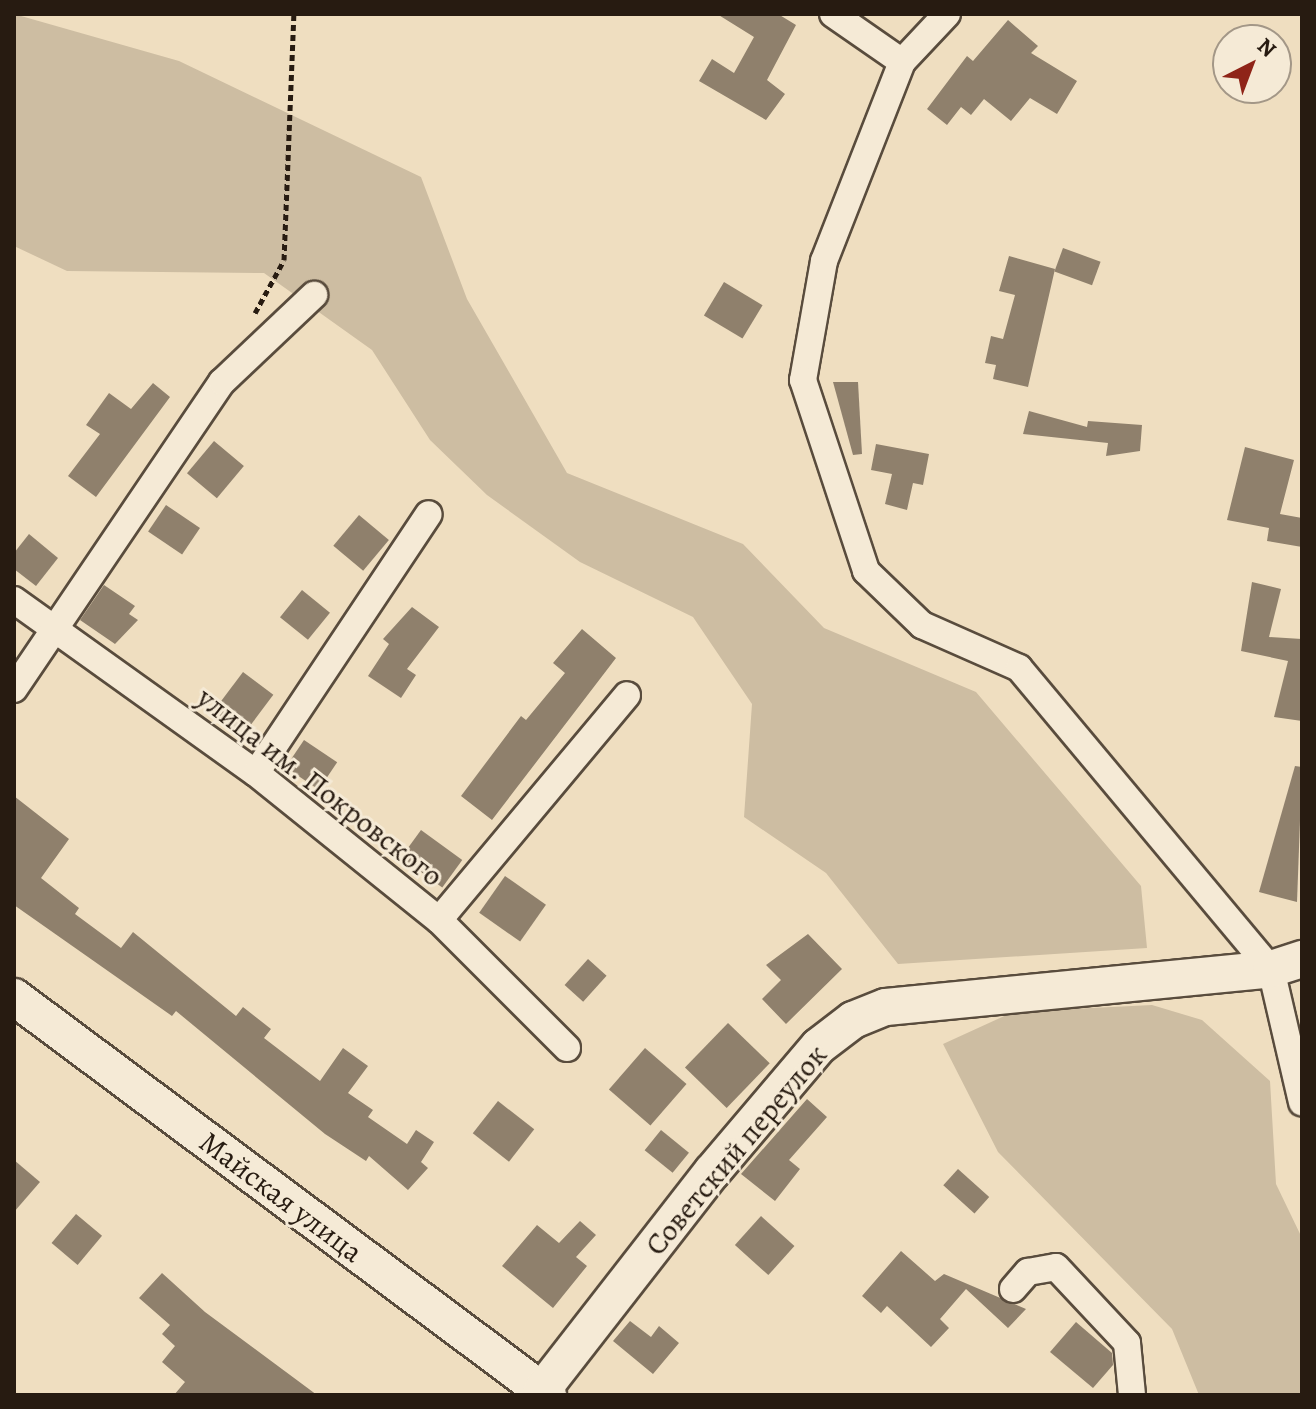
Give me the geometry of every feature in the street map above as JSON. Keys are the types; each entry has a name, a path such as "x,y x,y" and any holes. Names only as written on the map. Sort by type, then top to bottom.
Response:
{"street":[{"path":"833,14 902,62"},
{"path":"947,14 902,62 824,261 803,380 866,571 922,625 1019,668 1286,964 1285,1010 1300,1100"},
{"path":"14,689 62,627 222,382 314,295"},
{"path":"256,773 429,514"},
{"name":"улица им. Покровского","path":"14,600 62,627 256,773 439,920 567,1048"},
{"path":"439,920 627,695"},
{"name":"Советский переулок","path":"545,1393 712,1172 819,1046 853,1020 886,1007 1286,964"},
{"name":"Майская улица","path":"14,997 545,1393"},
{"path":"1013,1289 1028,1272 1056,1267 1127,1343 1132,1395"}],"path":[{"path":"252,320 284,260 294,14"}],"shaded area":[{"path":"14,14 179,61 421,177 467,299 567,473 743,544 824,628 976,692 1141,886 1147,948 898,964 826,873 744,817 752,704 693,617 580,562 487,495 430,440 372,350 264,273 67,271 14,246"},
{"path":"1152,1005 1202,1020 1270,1081 1276,1184 1302,1238 1302,1395 1199,1395 1172,1329 998,1152 943,1044 1013,1012"}],"building":[{"path":"717,14 778,14 796,25 767,80 785,94 766,120 699,81 712,59 734,73 754,37"},
{"path":"1008,20 1038,46 1031,53 1077,81 1057,114 1030,98 1011,121 984,99 971,115 961,107 947,125 927,109 967,56 973,61"},
{"path":"1063,248 1101,262 1092,285 1054,271"},
{"path":"1009,256 1055,269 1028,387 993,379 996,365 985,363 991,336 1003,339 1015,295 999,291"},
{"path":"724,282 763,305 742,339 704,315"},
{"path":"833,382 858,382 862,454 853,455"},
{"path":"153,383 170,397 96,497 68,476 100,434 86,425 109,393 131,409"},
{"path":"1029,411 1087,427 1088,421 1142,425 1140,451 1106,456 1108,443 1023,434"},
{"path":"214,441 244,466 217,498 187,473"},
{"path":"876,444 929,454 923,485 913,483 907,510 885,504 892,474 871,470"},
{"path":"1245,447 1294,460 1280,514 1302,518 1302,547 1267,541 1269,528 1227,520"},
{"path":"166,505 200,528 182,554 148,532"},
{"path":"359,515 389,540 363,571 333,546"},
{"path":"29,534 58,558 36,586 14,569 14,553"},
{"path":"1252,582 1281,589 1269,637 1302,639 1302,721 1274,717 1288,661 1241,651"},
{"path":"104,585 135,606 129,614 138,620 115,644 80,620"},
{"path":"302,590 330,613 308,640 280,617"},
{"path":"412,607 439,627 407,669 416,675 401,698 368,676 389,644 383,639"},
{"path":"582,629 616,658 492,820 461,796 521,716 526,720 565,673 553,663"},
{"path":"243,672 273,695 243,735 213,712"},
{"path":"304,740 337,762 319,790 286,767"},
{"path":"1295,766 1302,767 1297,902 1259,892"},
{"path":"14,796 69,839 41,878 79,908 75,914 121,948 133,932 236,1016 243,1007 271,1029 264,1038 320,1081 343,1048 368,1066 348,1093 373,1110 368,1117 407,1144 416,1130 434,1142 421,1162 428,1168 408,1190 369,1156 366,1161 325,1134 176,1011 172,1016 14,905"},
{"path":"421,830 462,860 442,887 401,858"},
{"path":"505,876 546,905 520,942 479,913"},
{"path":"808,934 842,969 786,1024 762,999 781,980 766,965"},
{"path":"588,959 607,976 583,1002 565,985"},
{"path":"728,1023 770,1063 727,1108 685,1068"},
{"path":"645,1048 687,1084 650,1126 609,1090"},
{"path":"807,1099 827,1117 789,1160 800,1169 775,1201 741,1174"},
{"path":"498,1101 534,1129 509,1162 473,1133"},
{"path":"661,1130 689,1153 673,1173 645,1150"},
{"path":"14,1160 40,1182 14,1212"},
{"path":"958,1169 989,1197 974,1213 943,1185"},
{"path":"76,1214 102,1236 78,1265 52,1243"},
{"path":"761,1216 794,1246 768,1275 735,1245"},
{"path":"580,1221 596,1235 576,1257 587,1266 553,1308 502,1266 537,1225 559,1243"},
{"path":"901,1251 935,1281 944,1274 1026,1309 1008,1328 966,1289 940,1319 949,1328 931,1347 887,1306 881,1313 862,1296"},
{"path":"162,1273 205,1312 317,1395 174,1395 185,1382 162,1362 175,1346 162,1334 170,1325 139,1298"},
{"path":"630,1321 651,1337 659,1326 679,1343 653,1374 613,1341"},
{"path":"1076,1322 1112,1353 1113,1365 1093,1388 1050,1352"}]}
